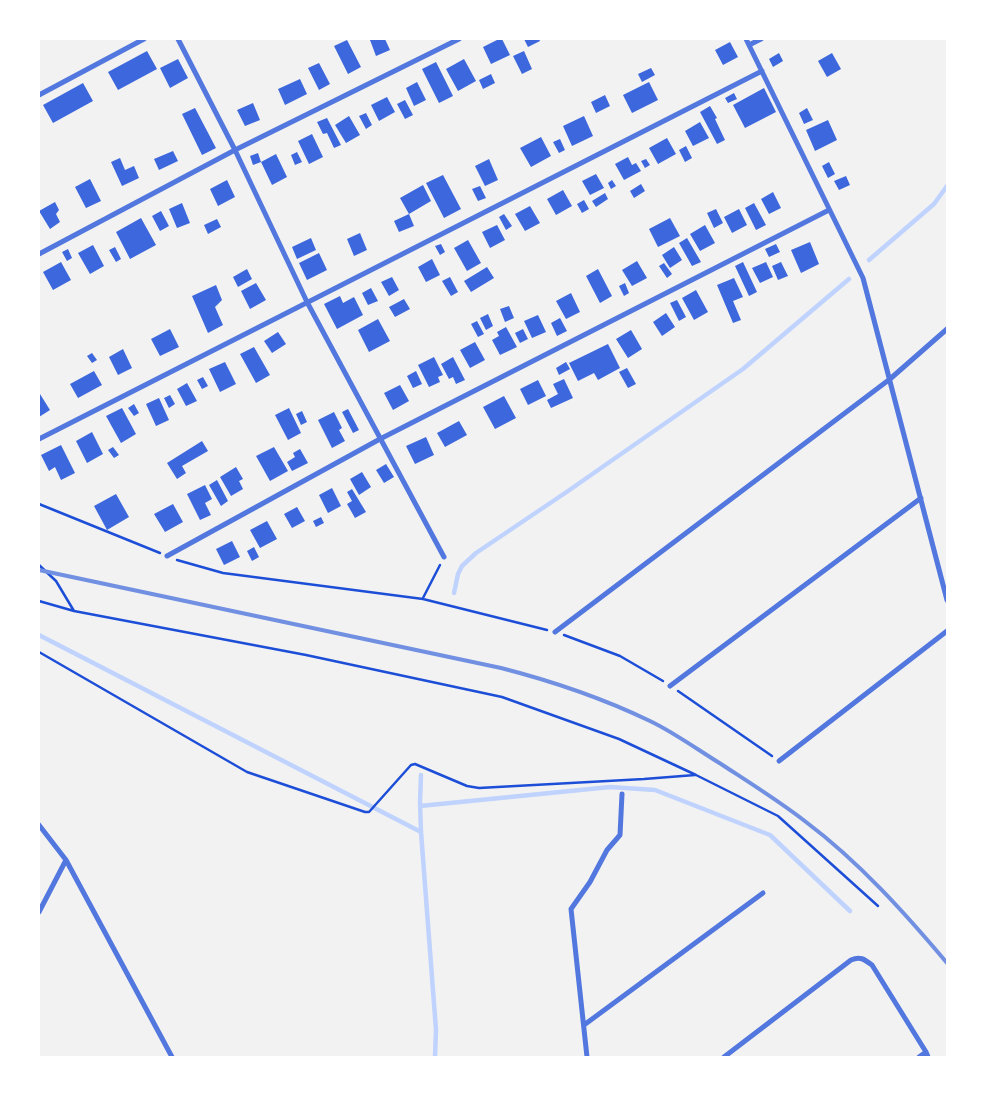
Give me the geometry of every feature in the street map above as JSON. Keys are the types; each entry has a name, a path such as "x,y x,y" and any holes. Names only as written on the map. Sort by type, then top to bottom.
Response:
{"street":[{"path":"39,95 144,39"},
{"path":"178,39 235,150 307,302 444,557"},
{"path":"39,254 235,150 459,39"},
{"path":"746,39 863,278 947,600"},
{"path":"749,45 761,39"},
{"path":"39,439 762,71"},
{"path":"167,556 380,439 829,210"},
{"path":"555,632 890,379 947,328"},
{"path":"670,686 921,498"},
{"path":"779,761 947,631"},
{"path":"587,1057 571,909 590,882 607,850 620,835 622,794"},
{"path":"39,824 66,860 172,1057"},
{"path":"39,912 66,860"},
{"path":"584,1025 763,893"},
{"path":"724,1057 857,957 872,964 927,1055 919,1057"}],"path":[{"path":"39,504 167,556 223,573 423,599 555,632 620,656 670,686 779,761"},
{"path":"423,599 444,557"},
{"path":"39,565 56,582 74,612"},
{"path":"39,601 74,612 306,655 502,697 619,739 778,816 878,906"},
{"path":"39,652 247,772 365,812 369,812 411,765 415,764 468,786 479,788 696,775"}],"building":[{"path":"385,39 390,50 376,56 370,40"},
{"path":"502,39 510,55 491,64 483,47"},
{"path":"524,39 539,39 540,41 528,47"},
{"path":"347,40 361,67 348,74 334,46"},
{"path":"730,42 738,57 723,65 715,50"},
{"path":"147,51 157,69 118,90 108,72"},
{"path":"524,51 532,69 522,74 513,56"},
{"path":"779,53 783,61 773,67 769,59"},
{"path":"832,53 841,69 827,77 818,61"},
{"path":"178,59 188,78 170,88 160,68"},
{"path":"464,59 476,81 458,91 446,69"},
{"path":"436,62 453,96 439,103 422,69"},
{"path":"319,63 330,84 319,90 308,68"},
{"path":"651,68 655,75 642,82 638,74"},
{"path":"491,74 495,83 483,89 479,80"},
{"path":"300,79 307,94 285,105 278,89"},
{"path":"417,82 426,100 414,106 406,88"},
{"path":"649,82 658,100 632,113 623,95"},
{"path":"83,83 93,101 53,123 43,105"},
{"path":"764,88 776,112 745,128 733,105"},
{"path":"734,93 737,99 728,103 725,98"},
{"path":"605,95 610,106 596,113 591,102"},
{"path":"387,97 395,112 379,121 371,105"},
{"path":"405,100 413,115 405,119 397,104"},
{"path":"253,103 260,120 245,126 237,110"},
{"path":"710,106 717,118 715,119 725,140 717,144 700,112"},
{"path":"195,108 216,148 202,155 182,114"},
{"path":"807,108 813,120 804,124 799,113"},
{"path":"366,113 372,125 366,129 359,116"},
{"path":"349,116 360,135 346,143 335,125"},
{"path":"584,116 593,136 572,146 563,126"},
{"path":"327,118 341,145 334,148 327,133 323,134 317,122"},
{"path":"828,120 837,140 815,151 806,130"},
{"path":"700,122 709,138 693,146 685,131"},
{"path":"312,134 323,157 309,164 298,141"},
{"path":"541,137 551,156 531,167 520,148"},
{"path":"667,138 676,154 658,164 649,148"},
{"path":"560,139 565,150 559,153 553,142"},
{"path":"686,146 692,158 685,162 679,150"},
{"path":"173,151 178,161 159,170 154,159"},
{"path":"297,152 302,162 295,165 291,155"},
{"path":"258,153 261,162 253,165 250,156"},
{"path":"276,154 287,177 272,185 261,162"},
{"path":"628,157 632,165 636,163 641,171 624,180 615,164"},
{"path":"120,158 125,170 134,166 139,178 122,186 111,162"},
{"path":"489,159 498,180 485,186 475,166"},
{"path":"646,159 650,165 645,168 641,161"},
{"path":"829,162 835,174 828,178 822,166"},
{"path":"596,174 604,188 590,195 582,181"},
{"path":"443,175 461,209 444,218 426,183"},
{"path":"846,176 850,185 839,190 834,181"},
{"path":"90,179 101,201 86,208 75,187"},
{"path":"227,180 235,197 218,206 210,189"},
{"path":"612,180 616,186 611,189 608,183"},
{"path":"641,184 645,191 634,198 630,191"},
{"path":"423,185 431,201 409,214 400,198"},
{"path":"480,186 486,198 478,201 472,189"},
{"path":"563,190 572,206 556,215 547,199"},
{"path":"773,192 781,208 769,214 761,199"},
{"path":"605,193 608,199 596,207 592,201"},
{"path":"584,200 589,209 582,213 577,204"},
{"path":"55,202 59,210 56,214 60,222 50,229 39,211"},
{"path":"182,203 190,223 177,228 169,209"},
{"path":"754,203 766,225 756,230 745,208"},
{"path":"530,206 540,223 525,231 515,214"},
{"path":"716,209 723,223 714,228 707,213"},
{"path":"739,209 747,225 732,233 724,217"},
{"path":"161,211 169,226 160,231 152,216"},
{"path":"409,214 414,226 399,232 394,221"},
{"path":"504,214 512,226 506,230 499,217"},
{"path":"141,218 156,245 130,259 116,232"},
{"path":"670,218 680,236 658,247 649,229"},
{"path":"217,219 221,227 208,234 204,225"},
{"path":"497,225 505,240 490,248 482,232"},
{"path":"705,225 715,243 700,251 690,234"},
{"path":"360,233 367,250 354,256 347,239"},
{"path":"311,238 316,250 297,259 292,247"},
{"path":"687,238 701,262 692,266 679,243"},
{"path":"468,240 481,263 467,271 454,248"},
{"path":"810,242 819,264 801,273 791,250"},
{"path":"441,244 445,252 440,255 435,246"},
{"path":"776,244 780,252 769,257 765,249"},
{"path":"93,245 104,266 90,274 78,253"},
{"path":"115,247 121,259 116,262 109,250"},
{"path":"674,247 682,260 670,268 662,255"},
{"path":"68,249 72,258 67,261 62,252"},
{"path":"319,253 327,270 307,280 299,263"},
{"path":"432,259 440,275 426,282 418,267"},
{"path":"637,261 647,278 632,286 622,270"},
{"path":"61,262 71,280 53,290 43,272"},
{"path":"743,262 757,292 749,296 735,266"},
{"path":"766,262 773,277 760,283 752,268"},
{"path":"781,262 788,276 778,280 772,266"},
{"path":"664,263 672,274 667,278 659,266"},
{"path":"487,267 494,278 471,292 464,281"},
{"path":"247,269 252,279 238,287 233,277"},
{"path":"598,269 612,296 600,303 586,276"},
{"path":"392,277 399,290 389,296 381,282"},
{"path":"450,277 458,292 451,296 442,281"},
{"path":"734,278 743,297 733,301 741,320 733,323 717,285"},
{"path":"256,283 266,300 250,309 241,291"},
{"path":"625,283 629,293 624,296 619,286"},
{"path":"216,285 222,300 215,307 223,325 208,333 192,296"},
{"path":"371,288 378,301 368,305 362,293"},
{"path":"696,290 708,312 694,320 682,298"},
{"path":"571,293 580,312 566,319 556,301"},
{"path":"340,296 343,303 354,297 363,315 337,329 324,304"},
{"path":"404,299 410,309 395,317 389,307"},
{"path":"677,300 686,317 679,321 670,303"},
{"path":"509,306 514,318 505,322 500,309"},
{"path":"666,313 675,327 662,336 653,322"},
{"path":"488,314 493,326 486,330 480,318"},
{"path":"538,315 546,332 532,338 524,321"},
{"path":"560,318 567,331 557,336 551,323"},
{"path":"378,319 390,341 369,352 358,330"},
{"path":"477,321 484,334 478,337 471,324"},
{"path":"506,327 517,347 500,355 492,340 499,336 497,332"},
{"path":"170,329 179,347 160,356 151,339"},
{"path":"523,329 528,339 520,343 515,333"},
{"path":"631,330 642,349 628,358 616,339"},
{"path":"278,332 286,344 272,353 264,341"},
{"path":"475,342 485,360 470,368 460,350"},
{"path":"608,344 620,368 598,380 594,373 578,381 569,363"},
{"path":"254,347 270,375 256,383 240,354"},
{"path":"123,349 132,368 118,375 109,357"},
{"path":"92,353 97,360 92,363 87,356"},
{"path":"434,357 443,375 438,377 440,382 429,387 418,365"},
{"path":"453,357 465,380 456,384 453,377 449,379 441,364"},
{"path":"225,362 236,384 220,392 209,369"},
{"path":"566,362 570,369 559,375 556,368"},
{"path":"627,368 636,384 628,388 619,372"},
{"path":"94,371 102,385 78,398 70,384"},
{"path":"416,371 422,384 413,388 407,376"},
{"path":"203,377 208,386 202,389 197,380"},
{"path":"564,379 573,398 551,408 547,400 558,394 553,384"},
{"path":"538,380 546,396 528,405 520,389"},
{"path":"187,383 197,401 186,406 177,389"},
{"path":"400,385 409,401 393,410 384,393"},
{"path":"39,395 50,410 39,417"},
{"path":"170,395 175,404 169,408 164,398"},
{"path":"504,396 516,418 495,429 483,407"},
{"path":"159,398 169,420 156,426 146,404"},
{"path":"134,404 139,413 134,416 128,408"},
{"path":"122,408 136,434 121,443 106,416"},
{"path":"289,408 301,433 288,440 275,415"},
{"path":"348,409 359,430 353,433 342,412"},
{"path":"302,411 307,422 301,425 296,414"},
{"path":"334,412 342,428 339,430 345,441 332,448 318,420"},
{"path":"459,421 467,435 445,447 437,433"},
{"path":"92,432 103,454 87,463 76,441"},
{"path":"426,437 434,455 415,464 406,446"},
{"path":"202,441 208,451 182,466 186,473 177,479 167,463"},
{"path":"61,445 75,473 61,480 55,467 49,471 41,455"},
{"path":"113,447 119,455 114,458 108,450"},
{"path":"274,447 288,471 270,481 256,456"},
{"path":"300,449 308,463 292,471 287,462 295,457 293,453"},
{"path":"386,464 394,477 384,483 376,470"},
{"path":"236,467 243,479 239,481 243,489 231,496 220,477"},
{"path":"362,472 371,487 359,495 350,479"},
{"path":"217,480 228,501 221,506 209,485"},
{"path":"205,485 212,499 205,503 211,515 200,520 187,494"},
{"path":"332,488 341,506 328,513 319,495"},
{"path":"352,489 366,512 355,518 347,504 352,501 347,492"},
{"path":"116,494 129,517 107,530 94,506"},
{"path":"173,504 183,522 165,532 154,514"},
{"path":"297,507 305,521 292,528 284,514"},
{"path":"321,517 324,523 316,527 313,521"},
{"path":"267,521 277,539 260,548 250,530"},
{"path":"232,541 240,557 224,565 216,549"},
{"path":"254,547 259,557 252,561 247,551"}],"waterway":[{"path":"869,260 934,204 947,186"},
{"path":"454,593 458,574 462,566 476,553 743,369 849,279"},
{"path":"39,635 421,832"},
{"path":"421,775 421,832 436,1030 435,1057"},
{"path":"420,806 610,787 655,790 770,835 850,911"}],"railway":[{"path":"39,570 501,668 577,691 614,705 668,731 764,792 806,822 844,853 880,888 947,963"}]}
